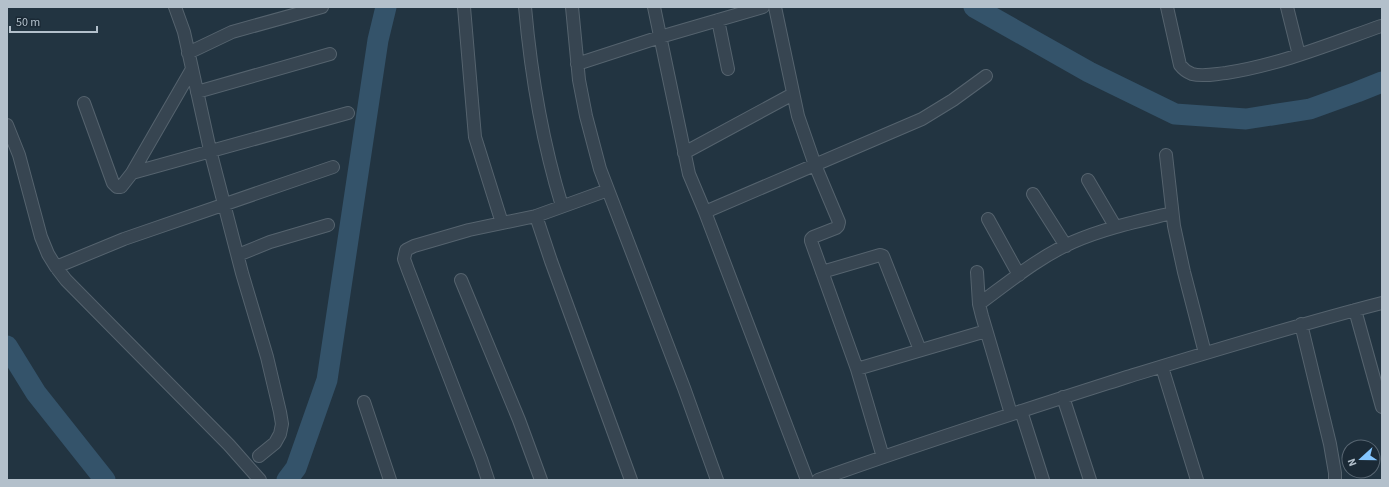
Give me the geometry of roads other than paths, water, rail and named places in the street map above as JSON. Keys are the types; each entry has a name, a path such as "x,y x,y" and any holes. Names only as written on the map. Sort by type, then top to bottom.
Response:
{"street":[{"path":"175,7 184,32 210,150 267,357 282,424 280,434 275,443 260,456"},
{"path":"188,53 232,32 322,7"},
{"path":"464,7 475,137 502,223"},
{"path":"525,7 538,115 553,177 562,206"},
{"path":"572,7 577,64 586,116 600,169 684,388 717,480"},
{"path":"654,7 689,174 705,212 807,480"},
{"path":"577,64 660,37 763,7"},
{"path":"775,7 798,116 815,165 839,222 836,228 811,239 857,369 883,456"},
{"path":"1167,7 1180,65 1184,70 1192,74 1207,75 1250,69 1381,26"},
{"path":"1287,7 1299,54"},
{"path":"718,20 728,69"},
{"path":"197,92 330,54"},
{"path":"84,104 113,183 117,187 121,187 132,172 192,69"},
{"path":"705,212 922,119 954,100 986,76"},
{"path":"684,153 793,94"},
{"path":"132,172 348,113"},
{"path":"7,125 18,155 40,237 56,267 71,285 229,445 260,480"},
{"path":"1166,155 1172,213 1184,272 1205,353"},
{"path":"56,267 124,239 333,167"},
{"path":"1088,180 1115,226"},
{"path":"488,480 404,258 406,250 414,246 469,230 536,216 608,190"},
{"path":"1033,194 1066,246"},
{"path":"979,304 1046,257 1066,246 1115,226 1172,213"},
{"path":"536,216 631,480"},
{"path":"988,219 1019,275"},
{"path":"238,255 270,242 328,225"},
{"path":"822,272 880,255 883,256 920,350"},
{"path":"977,272 979,304 986,331 1043,480"},
{"path":"461,280 519,420 541,480"},
{"path":"818,480 883,456 1016,412 1301,324 1382,303"},
{"path":"1354,310 1382,407"},
{"path":"1301,324 1330,444 1335,473 1334,480"},
{"path":"857,369 986,331"},
{"path":"1162,367 1197,480"},
{"path":"1063,398 1090,480"},
{"path":"364,402 390,480"}],"waterway":[{"path":"287,480 296,468 327,380 378,40 386,7"},
{"path":"974,7 1089,72 1175,114 1246,119 1310,109 1382,82"},
{"path":"7,346 36,393 105,480"}]}
